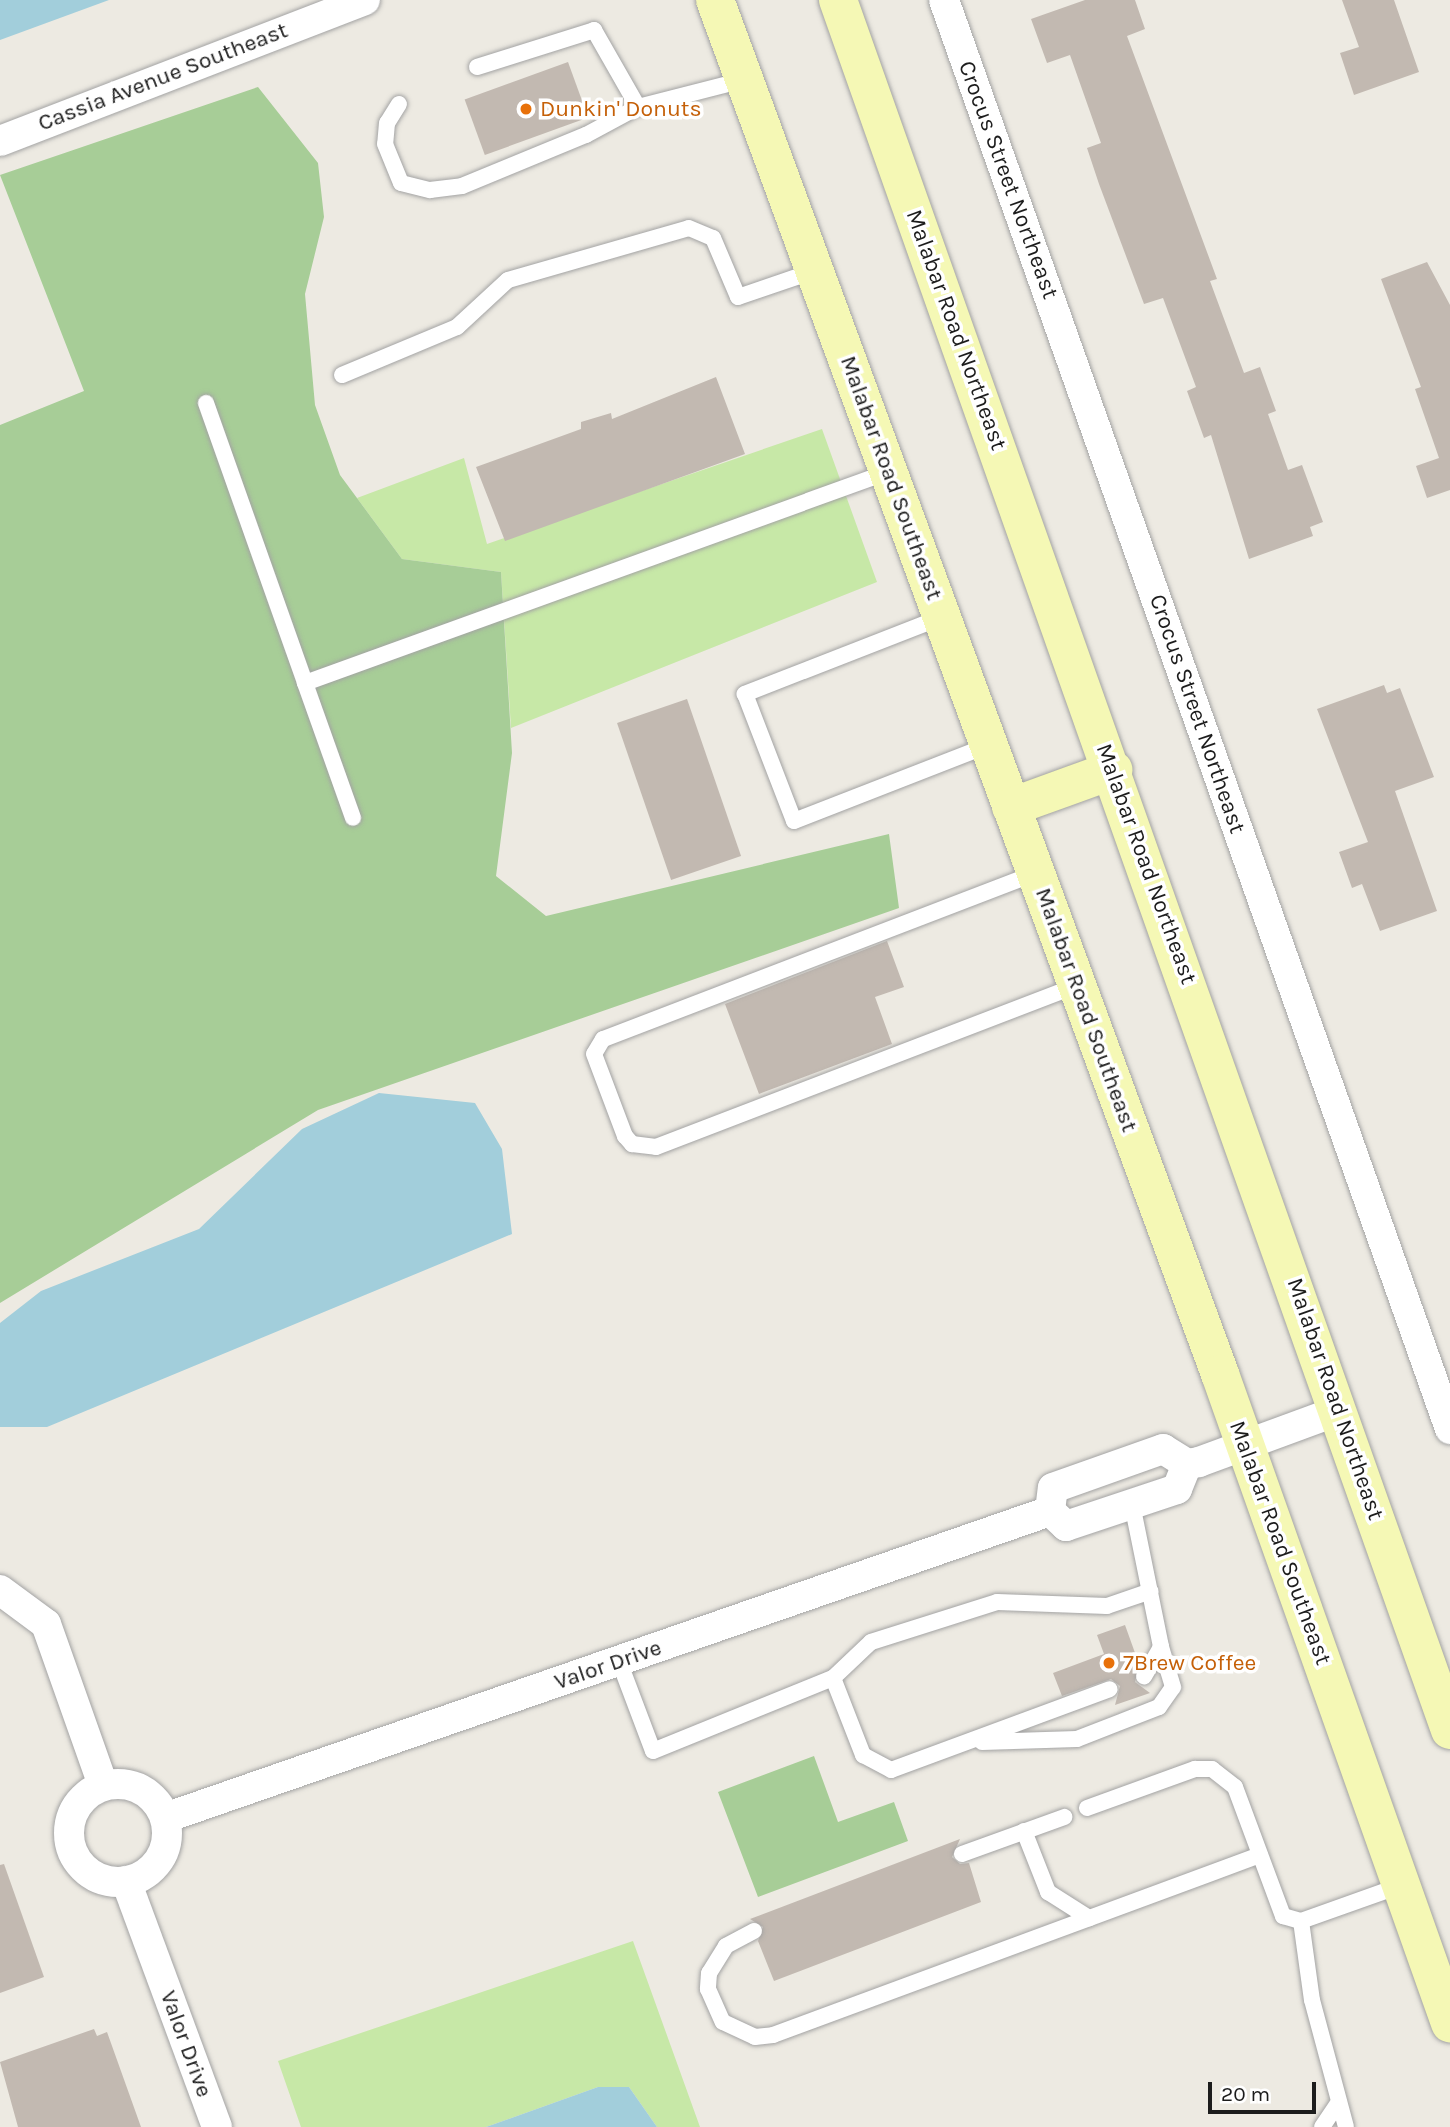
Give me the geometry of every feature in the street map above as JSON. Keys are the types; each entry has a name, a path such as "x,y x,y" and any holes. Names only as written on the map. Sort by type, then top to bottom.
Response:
{"main road":[{"name":"Malabar Road Southeast","path":"715,0 1245,1443 1450,2023"},
{"name":"Malabar Road Northeast","path":"838,0 1340,1410 1450,1730"},
{"path":"1011,807 1113,770"}],"street":[{"name":"Cassia Avenue Southeast","path":"0,141 365,0"},
{"name":"Crocus Street Northeast","path":"944,0 1450,1429"},
{"path":"1187,1464 1163,1449 1053,1488 1050,1511 1066,1527 1177,1489 1187,1464 1340,1410"},
{"name":"Valor Drive","path":"165,1818 1050,1511"},
{"path":"0,1590 46,1624 103,1785"},
{"path":"103,1785 129,1785 145,1792 165,1818 163,1851 154,1866 126,1881 111,1882 83,1868 70,1840 75,1810 103,1785"},
{"name":"Valor Drive","path":"126,1881 217,2127"}],"lane":[{"path":"477,67 594,30 638,107"},
{"path":"399,104 387,122 386,144 401,183 430,190 462,186 586,135 638,107 744,80"},
{"path":"342,375 457,327 508,280 689,228 713,238 738,297 814,271"},
{"path":"206,403 354,818"},
{"path":"305,683 888,472"},
{"path":"942,617 745,694 794,821 989,745"},
{"path":"1036,873 604,1039 594,1054 625,1136 632,1144 656,1147 1077,985"},
{"path":"980,1742 1077,1739 1159,1707 1173,1687 1161,1647 1132,1504"},
{"path":"619,1661 653,1751 833,1678 871,1642 996,1602 1107,1606 1151,1591"},
{"path":"1144,1677 1161,1647"},
{"path":"833,1678 863,1755 891,1770 980,1742 1004,1727 1110,1689"},
{"path":"1087,1808 1195,1769 1212,1769 1235,1787 1283,1916 1301,1920 1402,1885"},
{"path":"962,1854 1064,1817"},
{"path":"1024,1831 1048,1892 1088,1918"},
{"path":"754,1931 726,1946 709,1973 708,1989 723,2022 755,2037 774,2035 1260,1855"},
{"path":"1301,1920 1312,2000 1346,2127"},
{"path":"1322,2127 1338,2103"}],"green space":[{"path":"258,87 318,163 324,217 305,294 315,405 340,475 402,559 501,572 512,753 496,876 546,916 889,834 899,908 318,1110 0,1303 0,425 84,391 0,175"},
{"path":"822,429 877,582 511,728 501,572 402,559 357,498 464,458 487,544"},
{"path":"814,1756 838,1822 894,1802 908,1841 758,1897 718,1792"},
{"path":"633,1941 700,2127 657,2127 629,2087 598,2087 486,2127 301,2127 278,2061"}],"water":[{"path":"0,0 109,0 0,40"},
{"path":"379,1093 475,1103 502,1149 512,1234 47,1427 0,1427 0,1323 41,1291 199,1229 302,1129"},
{"path":"598,2087 629,2087 657,2127 486,2127"}],"building":[{"path":"1085,0 1135,0 1145,29 1127,36 1217,279 1210,281 1244,373 1260,367 1276,411 1268,414 1288,470 1302,465 1323,522 1310,527 1313,536 1249,559 1211,435 1204,438 1187,391 1196,387 1163,298 1144,304 1099,184 1087,148 1101,143 1070,55 1047,63 1031,19"},
{"path":"1342,0 1394,0 1419,72 1354,95 1340,53 1359,47"},
{"name":"Dunkin' Donuts","path":"568,62 588,117 485,155 465,100"},
{"path":"1427,262 1450,305 1450,490 1427,498 1416,466 1439,458 1415,389 1421,387 1381,279"},
{"path":"716,377 745,454 505,541 476,467 581,429 581,422 611,413 612,419"},
{"path":"1384,685 1387,693 1400,688 1434,777 1395,791 1437,911 1380,931 1362,884 1352,888 1339,852 1368,842 1317,709"},
{"path":"687,699 741,856 671,880 617,723"},
{"path":"887,941 904,987 875,997 892,1044 759,1094 725,1004"},
{"name":"7Brew Coffee","path":"1125,1625 1139,1664 1135,1682 1150,1693 1115,1705 1120,1686 1111,1679 1062,1696 1053,1673 1104,1654 1097,1635"},
{"path":"960,1839 952,1857 960,1864 969,1863 981,1902 774,1981 758,1941 763,1927 750,1919"},
{"path":"4,1864 44,1977 0,1993 0,1865"},
{"path":"94,2029 97,2036 107,2032 141,2127 18,2127 0,2062"}],"place":[{"name":"Dunkin' Donuts","path":"526,109"},
{"name":"7Brew Coffee","path":"1109,1663"}]}
